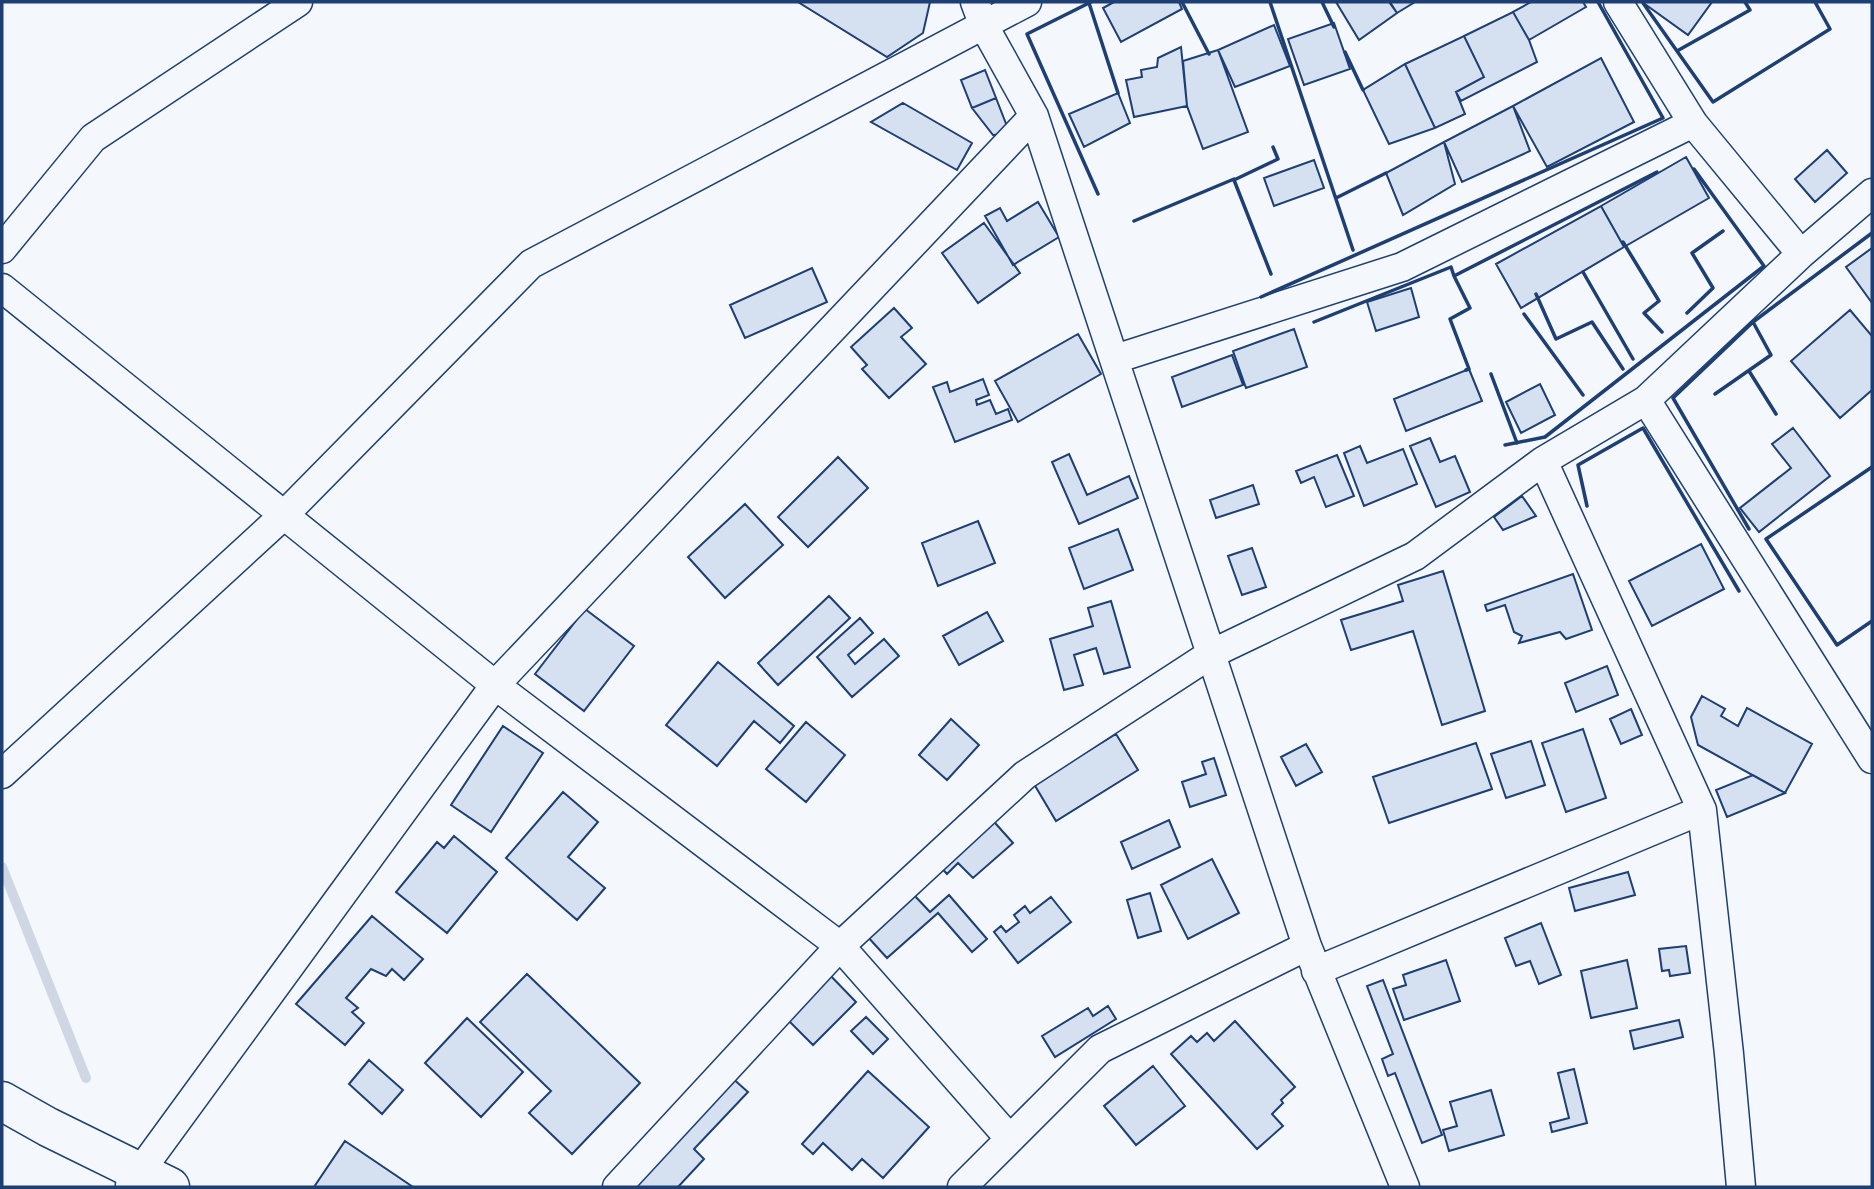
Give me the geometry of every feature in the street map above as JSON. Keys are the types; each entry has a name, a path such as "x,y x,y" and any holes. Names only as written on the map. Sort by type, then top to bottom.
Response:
{"main road":[{"path":"2,1101 140,1183"}],"street":[{"path":"2,249 93,138 298,2"},
{"path":"2,774 284,515 530,264 980,14 1027,2"},
{"path":"1618,2 1693,123 1801,254"},
{"path":"980,14 1034,116 1312,959 1405,1187"},
{"path":"140,1183 495,685 1034,116"},
{"path":"1115,359 1402,268 1693,123"},
{"path":"617,1187 840,946 1025,775 1211,654 1415,556 1543,461 1646,400 1801,254 1872,192"},
{"path":"2,288 495,685 840,946 1010,1139"},
{"path":"1646,400 1872,759"},
{"path":"1543,461 1702,810 1730,1054 1741,1187"},
{"path":"962,1187 1100,1049 1312,959 1702,810"}],"building":[{"path":"798,2 930,2 923,33 887,57"},
{"path":"1114,2 1179,2 1182,9 1121,42 1103,8"},
{"path":"1336,2 1389,2 1397,13 1359,40"},
{"path":"1390,2 1415,2 1397,13"},
{"path":"1531,2 1583,2 1586,7 1529,40 1513,12"},
{"path":"1642,2 1712,2 1688,35"},
{"path":"1513,12 1529,40 1537,62 1461,101 1456,92 1484,77 1464,36"},
{"path":"1334,23 1350,69 1304,85 1288,39"},
{"path":"1274,25 1290,66 1235,87 1218,50"},
{"path":"1464,36 1484,77 1456,92 1465,114 1435,128 1405,64"},
{"path":"1181,47 1187,106 1134,117 1126,80 1142,77 1141,70 1157,67 1158,58"},
{"path":"1218,50 1248,132 1203,149 1187,106 1183,61"},
{"path":"1601,58 1634,122 1547,167 1513,106"},
{"path":"1405,64 1435,128 1389,144 1363,90"},
{"path":"985,70 996,98 972,108 961,80"},
{"path":"1118,93 1130,123 1084,147 1069,114"},
{"path":"996,98 1010,134 993,135 972,108"},
{"path":"903,103 972,143 957,170 871,122"},
{"path":"1513,106 1530,151 1462,182 1444,142"},
{"path":"1444,142 1455,184 1403,215 1386,173"},
{"path":"1827,150 1847,173 1815,202 1795,179"},
{"path":"1686,157 1709,198 1624,247 1601,206"},
{"path":"1314,160 1324,188 1274,206 1264,178"},
{"path":"1038,202 1059,237 1013,265 985,216 1000,208 1007,221"},
{"path":"1601,206 1624,247 1521,308 1496,264"},
{"path":"984,223 1020,273 978,303 942,253"},
{"path":"1872,248 1872,303 1846,267"},
{"path":"812,268 827,302 745,338 730,305"},
{"path":"1411,288 1419,317 1376,331 1367,302"},
{"path":"894,308 912,328 901,337 926,364 889,398 862,369 867,365 851,347"},
{"path":"1850,310 1872,336 1872,390 1840,418 1791,361"},
{"path":"1294,329 1307,367 1246,388 1233,351"},
{"path":"1078,334 1101,374 1018,422 995,381"},
{"path":"1232,355 1243,385 1182,407 1172,377"},
{"path":"1469,369 1482,401 1406,431 1394,399"},
{"path":"983,379 989,395 976,400 977,405 990,400 996,414 1008,409 1012,420 955,442 933,387 947,382 950,392"},
{"path":"1540,384 1555,415 1521,433 1506,402"},
{"path":"1793,428 1830,476 1759,532 1740,508 1791,468 1772,444"},
{"path":"1430,438 1440,462 1455,456 1470,492 1436,507 1410,446"},
{"path":"1360,446 1367,463 1403,449 1417,484 1364,506 1344,453"},
{"path":"1069,454 1087,495 1129,476 1138,498 1079,524 1052,462"},
{"path":"1337,455 1354,496 1326,507 1314,477 1301,483 1296,471"},
{"path":"838,457 868,488 808,547 778,517"},
{"path":"1253,485 1259,504 1216,518 1210,500"},
{"path":"1522,496 1536,516 1503,530 1494,517"},
{"path":"745,504 783,545 725,598 688,557"},
{"path":"978,521 995,563 938,586 922,543"},
{"path":"1118,529 1133,570 1084,589 1069,548"},
{"path":"1701,544 1724,589 1652,626 1629,581"},
{"path":"1252,548 1266,587 1242,595 1228,556"},
{"path":"1443,571 1485,711 1442,725 1413,631 1351,650 1341,620 1403,601 1398,585"},
{"path":"1573,574 1592,630 1566,639 1560,632 1519,643 1522,636 1514,632 1505,605 1487,611 1485,605"},
{"path":"829,596 850,618 778,685 758,663"},
{"path":"1111,601 1130,667 1104,674 1096,648 1074,655 1083,685 1064,690 1050,639 1093,626 1088,608"},
{"path":"585,609 634,646 584,711 535,674"},
{"path":"987,612 1003,641 959,665 943,636"},
{"path":"860,618 873,633 848,655 855,664 884,639 899,656 852,697 817,657"},
{"path":"718,662 794,726 780,743 754,721 717,766 666,725"},
{"path":"1607,666 1618,695 1576,712 1565,683"},
{"path":"1702,696 1725,709 1721,716 1738,726 1747,708 1812,744 1785,793 1698,745 1691,717"},
{"path":"1631,709 1642,735 1621,744 1610,719"},
{"path":"951,719 979,745 947,780 919,755"},
{"path":"806,722 845,755 806,802 766,769"},
{"path":"503,726 543,753 491,832 451,805"},
{"path":"1583,729 1606,798 1566,812 1542,743"},
{"path":"1116,734 1138,770 1056,821 1034,784"},
{"path":"1531,741 1545,785 1506,798 1491,754"},
{"path":"1476,743 1492,789 1389,823 1373,777"},
{"path":"1306,744 1322,772 1296,786 1281,757"},
{"path":"1214,758 1226,795 1190,807 1182,782 1206,774 1202,762"},
{"path":"1753,775 1785,793 1727,817 1716,790"},
{"path":"563,792 598,822 568,857 605,888 577,920 506,858"},
{"path":"988,815 1013,843 973,878 958,863 947,874 936,862"},
{"path":"1169,820 1180,847 1132,869 1121,842"},
{"path":"454,836 497,872 447,933 396,892 437,842 444,848"},
{"path":"1212,859 1239,913 1188,939 1161,885"},
{"path":"1628,872 1635,895 1575,911 1569,888"},
{"path":"1150,893 1161,931 1138,938 1127,900"},
{"path":"914,895 930,912 949,895 987,939 972,952 938,913 887,958 867,936"},
{"path":"1051,897 1071,922 1018,963 994,932 1001,926 1006,932 1019,922 1014,915 1025,906 1030,913"},
{"path":"372,916 423,959 404,980 392,969 386,976 371,969 346,998 358,1008 352,1012 364,1023 345,1045 296,1004"},
{"path":"1541,923 1561,975 1539,984 1530,961 1516,966 1505,938"},
{"path":"1686,946 1690,973 1670,976 1669,970 1662,971 1659,949"},
{"path":"1446,960 1460,1001 1404,1020 1393,989 1406,985 1403,975"},
{"path":"1627,960 1637,1008 1591,1018 1581,971"},
{"path":"826,971 856,1002 813,1045 782,1014"},
{"path":"527,974 640,1083 572,1154 529,1113 551,1091 480,1022"},
{"path":"1383,980 1442,1135 1422,1143 1395,1073 1388,1076 1382,1059 1393,1054 1367,986"},
{"path":"1108,1006 1116,1019 1055,1057 1042,1036 1088,1008 1093,1016"},
{"path":"866,1017 888,1039 873,1054 851,1031"},
{"path":"467,1018 523,1072 481,1117 425,1063"},
{"path":"1679,1020 1683,1037 1634,1049 1630,1031"},
{"path":"1235,1021 1295,1087 1281,1100 1283,1103 1272,1114 1283,1126 1257,1149 1171,1054 1191,1036 1197,1042 1207,1033 1214,1041"},
{"path":"369,1060 403,1090 382,1114 349,1084"},
{"path":"1153,1066 1185,1106 1136,1145 1104,1106"},
{"path":"1574,1069 1587,1123 1552,1132 1550,1123 1569,1118 1558,1073"},
{"path":"868,1071 929,1127 883,1178 862,1159 852,1170 823,1143 813,1154 802,1144"},
{"path":"730,1076 748,1092 694,1149 704,1159 678,1187 624,1187"},
{"path":"1491,1090 1504,1135 1449,1151 1443,1130 1457,1126 1450,1102"},
{"path":"345,1141 413,1187 314,1187"}],"waterway":[{"path":"2,867 86,1078"}],"wall":[{"path":"1091,2 1027,34 1098,194"},
{"path":"1182,2 1209,54"},
{"path":"1270,2 1353,250"},
{"path":"1322,2 1334,27"},
{"path":"1261,297 1663,118 1598,2"},
{"path":"1677,51 1750,10 1745,2"},
{"path":"1643,3 1713,102 1830,29 1815,2"},
{"path":"1089,3 1118,93"},
{"path":"1345,52 1363,90"},
{"path":"1271,274 1234,180 1278,159 1273,147"},
{"path":"1505,445 1545,437 1764,266 1694,169"},
{"path":"1314,322 1451,267 1454,276 1657,172"},
{"path":"1336,198 1386,173"},
{"path":"1134,221 1234,179"},
{"path":"1687,313 1713,288 1692,253 1723,231"},
{"path":"1749,529 1673,398 1753,322 1872,233"},
{"path":"1623,242 1659,301 1644,313 1662,332"},
{"path":"1583,272 1633,359"},
{"path":"1454,276 1470,308 1450,319 1469,369 1466,370"},
{"path":"1536,294 1556,339 1592,322 1623,369"},
{"path":"1524,314 1583,395"},
{"path":"1715,394 1771,355 1753,322"},
{"path":"1749,371 1776,414"},
{"path":"1491,374 1517,443"},
{"path":"1587,506 1578,465 1643,428 1739,591"},
{"path":"1872,467 1766,539 1837,645 1872,621"}]}
